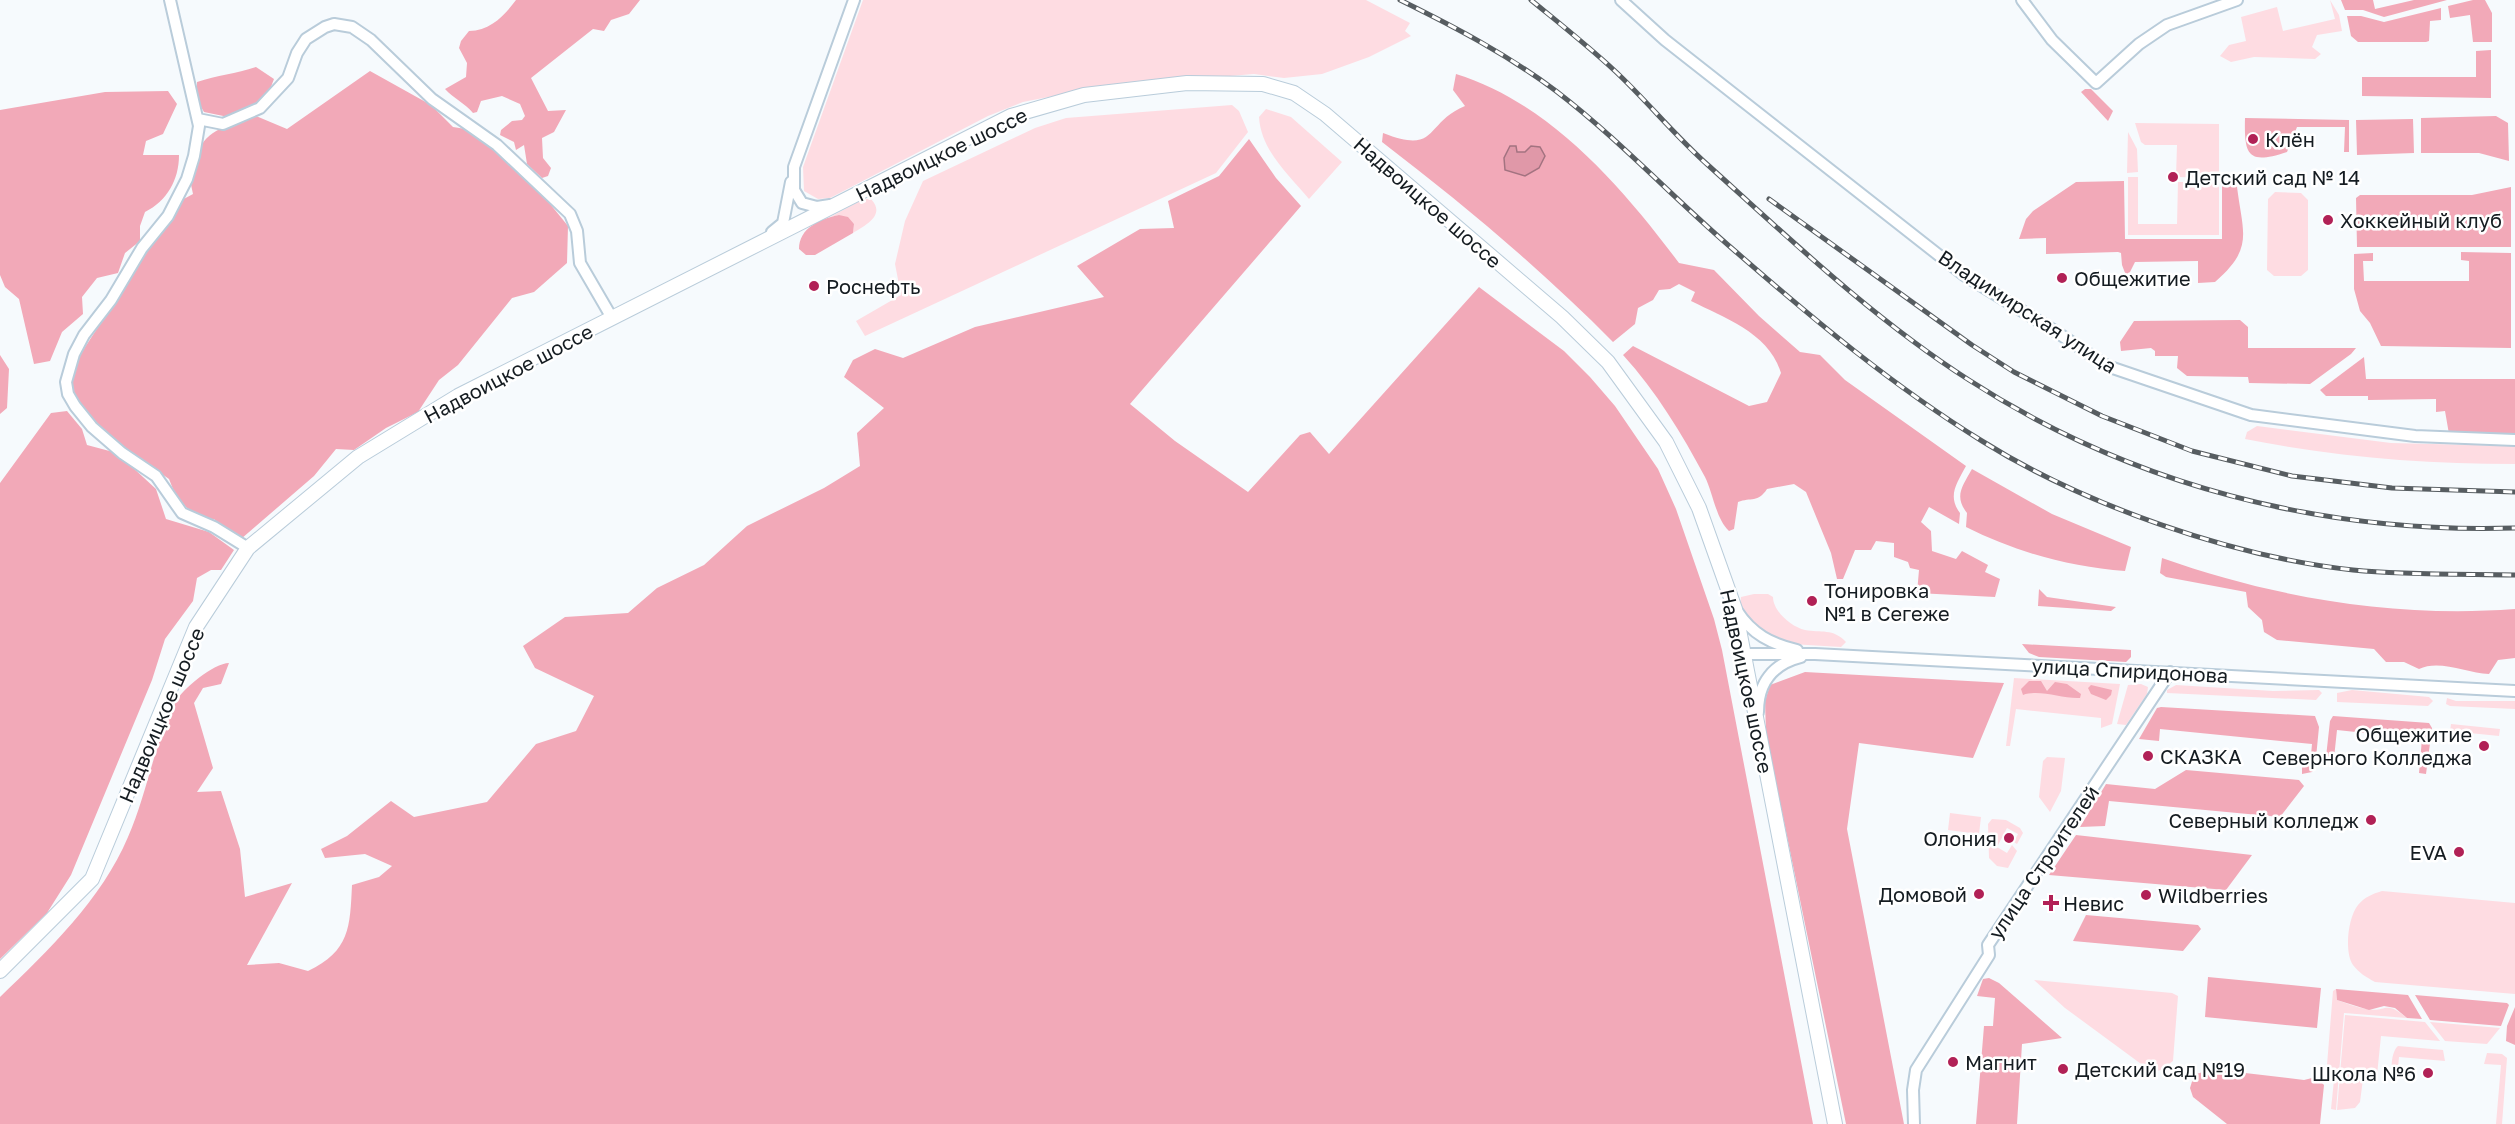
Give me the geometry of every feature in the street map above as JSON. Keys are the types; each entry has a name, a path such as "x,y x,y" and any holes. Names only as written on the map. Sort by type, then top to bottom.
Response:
{"main road":[{"name":"Надвоицкое шоссе","path":"0,971 92,879 196,627 248,548 358,457 458,396 1011,116 1084,95 1187,83 1263,84 1294,93 1325,114 1507,270 1608,362 1666,442 1699,508 1735,609 1835,1124"}],"street":[{"path":"170,0 198,119 198,140 180,195 168,216 142,248 111,300 84,335 74,354 66,382 68,394 92,427 122,453 156,476 182,513 214,527 248,548"},
{"path":"751,248 783,223 794,167 854,0"},
{"name":"Владимирская улица","path":"1621,0 1665,40 1964,275 2107,366 2251,415 2415,436 2515,440"},
{"path":"2022,0 2052,40 2096,83 2139,44 2167,25 2237,0"},
{"path":"198,119 223,124 260,108 288,78 300,46 306,39 334,24 352,27 371,40 432,99 497,145 570,214 577,231 580,262 612,318"},
{"path":"794,167 794,190 802,203 817,207 836,204"},
{"path":"1735,609 1747,626 1764,639 1815,654"},
{"name":"улица Спиридонова","path":"1745,654 1815,654 2515,691"},
{"path":"1759,730 1759,698 1766,679 1784,663 1815,654"},
{"name":"улица Строителей","path":"1914,1124 1913,1090 1916,1070 1989,955 1988,945 2170,672"}],"shaded area":[{"path":"516,0 640,0 629,14 611,20 604,31 593,29 531,78 548,111 566,110 554,132 542,138 543,158 551,168 548,176 542,178 527,164 524,145 516,150 514,142 500,135 501,130 512,121 522,120 525,116 520,104 502,96 481,101 477,112 473,113 445,89 466,77 467,63 459,48 461,41 469,31 484,28 496,21"},
{"path":"863,0 1366,0 1410,23 1405,31 1411,36 1369,57 1322,74 1284,78 1254,74 1099,87 1023,102 988,116 830,198 818,199 804,191 803,167"},
{"path":"2330,0 2339,15 2342,31 2317,35 2312,47 2321,54 2315,59 2254,57 2231,62 2220,56 2229,45 2246,41 2241,17 2277,7 2283,31 2335,19"},
{"path":"2341,0 2373,0 2375,9 2414,0 2447,0 2384,17 2363,10 2345,10"},
{"path":"2473,0 2485,0 2492,13 2492,42 2473,42 2470,15 2450,18 2448,6"},
{"path":"2441,8 2441,20 2430,21 2429,41 2426,42 2358,42 2351,36 2347,16 2361,16 2384,22"},
{"path":"2491,50 2491,98 2362,96 2362,77 2476,77 2476,51"},
{"path":"256,67 274,79 267,97 233,118 204,112 197,100 197,82"},
{"path":"370,71 431,105 453,127 472,130 542,194 568,226 567,263 534,292 512,298 458,365 439,380 418,412 386,428 354,450 336,449 314,476 241,539 225,531 214,519 202,521 192,514 175,494 169,479 113,440 84,413 71,387 76,361 180,201 193,194 190,180 196,169 200,149 209,136 224,127 256,116 287,129"},
{"path":"1456,74 1490,87 1522,105 1553,127 1608,177 1679,263 1714,270 1759,316 1800,352 1820,355 1845,380 1966,466 1954,495 1956,507 1960,513 1959,524 1929,507 1921,522 1931,531 1932,551 1956,559 1962,551 1988,565 1985,572 2000,579 1995,597 1917,593 1919,570 1910,568 1908,562 1894,557 1894,543 1876,541 1871,550 1855,550 1843,579 1837,579 1831,553 1806,492 1794,484 1767,489 1757,498 1738,502 1734,529 1729,531 1718,513 1705,477 1678,429 1623,355 1633,346 1749,406 1767,402 1781,373 1775,359 1767,347 1744,328 1691,301 1695,292 1679,284 1670,289 1659,290 1653,300 1638,308 1635,324 1613,342 1501,238 1382,142 1383,133 1401,139 1423,139 1443,120 1465,106 1453,90"},
{"path":"2091,89 2113,111 2108,121 2081,92"},
{"path":"168,91 177,104 163,134 146,141 143,155 179,155 174,181 160,202 145,212 140,226 140,241 125,253 118,273 97,278 82,297 83,314 62,332 50,361 34,364 19,299 5,287 0,275 0,110 105,92"},
{"path":"1232,105 1239,111 1248,132 1216,173 865,336 856,321 901,295 895,264 905,221 923,181 1035,128 1066,118"},
{"path":"1266,109 1291,117 1342,162 1309,199 1270,152 1259,117"},
{"path":"2496,116 2508,123 2509,161 2479,153 2421,153 2421,118"},
{"path":"2245,118 2349,120 2349,152 2344,152 2345,127 2297,127 2287,152 2264,158 2256,157 2248,149"},
{"path":"2413,119 2414,153 2357,155 2356,120"},
{"path":"2135,123 2219,124 2219,178 2176,177 2177,145 2145,145 2141,142"},
{"path":"2128,132 2137,149 2138,172 2127,173"},
{"path":"1249,139 1276,178 1301,206 1130,404 1175,441 1248,492 1300,435 1310,432 1329,454 1479,287 1564,351 1590,377 1615,406 1658,469 1676,509 1714,619 1722,650 1813,1124 0,1124 0,997 55,943 104,882 135,821 161,735 175,703 184,691 199,678 215,667 229,663 221,684 203,688 194,703 213,768 197,792 221,791 240,849 245,897 292,883 247,965 279,963 308,971 322,963 340,946 348,925 352,885 379,877 392,866 365,854 325,858 321,849 347,836 391,801 414,817 487,802 536,744 576,731 594,696 535,668 523,646 565,617 628,613 657,588 704,565 747,526 824,488 860,466 857,433 884,408 844,377 853,360 875,349 903,358 975,327 1104,297 1077,266 1140,229 1174,228 1168,201 1219,176"},
{"path":"1510,146 1516,146 1517,152 1525,152 1531,146 1540,147 1545,156 1539,168 1525,176 1505,170 1504,158"},
{"path":"2128,177 2138,177 2138,224 2177,224 2178,182 2219,182 2219,235 2128,235"},
{"path":"2124,181 2125,239 2222,239 2222,182 2234,183 2237,187 2243,229 2241,249 2236,259 2215,282 2198,283 2198,261 2135,262 2127,278 2122,265 2121,253 2046,254 2046,238 2019,239 2026,219 2033,211 2076,182"},
{"path":"2511,187 2511,247 2357,247 2356,198 2360,195 2472,195"},
{"path":"2275,192 2301,193 2308,200 2308,270 2301,276 2274,276 2267,270 2268,199"},
{"path":"864,199 871,199 875,205 875,215 853,233 854,224 839,215 830,217"},
{"path":"839,215 848,217 854,224 853,233 815,255 806,255 799,249 807,230 818,222"},
{"path":"2461,252 2511,253 2511,348 2381,346 2370,323 2360,311 2354,289 2354,254 2373,253 2373,261 2363,261 2364,281 2469,281 2469,261 2461,260"},
{"path":"2240,320 2248,327 2248,348 2356,348 2310,384 2249,383 2248,377 2187,376 2177,368 2178,356 2155,356 2155,351 2151,348 2121,351 2120,342 2134,321"},
{"path":"0,355 9,369 7,408 0,414"},
{"path":"2364,357 2366,379 2515,379 2515,434 2449,434 2445,411 2436,412 2436,399 2368,400 2368,396 2326,396 2320,390"},
{"path":"67,411 82,429 87,445 117,453 156,489 166,519 209,532 234,550 221,570 211,570 197,578 193,601 165,639 152,680 71,875 47,913 0,959 0,483 51,413"},
{"path":"2257,426 2391,443 2515,446 2515,464 2447,463 2379,458 2312,451 2245,439 2247,432"},
{"path":"1972,469 2052,514 2131,547 2125,571 2084,566 2043,557 2004,544 1966,527 1967,513 1960,496"},
{"path":"2162,558 2248,584 2336,602 2425,610 2515,609 2515,658 2498,660 2489,674 2435,665 2419,669 2404,662 2386,662 2374,649 2277,640 2264,632 2262,620 2248,607 2246,592 2166,577 2160,573"},
{"path":"2039,589 2047,597 2116,607 2111,611 2038,606"},
{"path":"1768,594 1773,597 1779,613 1794,626 1805,630 1832,633 1846,642 1841,647 1791,644 1771,638 1745,616 1740,604 1741,597"},
{"path":"2022,644 2131,650 2131,657 2126,662 2039,657 2029,653"},
{"path":"1805,672 2004,683 1973,758 1859,743 1847,829 1904,1124 1846,1124 1766,734 1765,701 1770,685"},
{"path":"2014,678 2120,684 2112,724 2101,728 2101,718 2016,709 2010,746 2006,746"},
{"path":"2029,681 2041,681 2047,691 2055,682 2067,684 2081,694 2080,698 2037,693 2023,695 2021,689"},
{"path":"2141,684 2148,687 2147,694 2126,725 2117,724 2128,685"},
{"path":"2091,685 2112,690 2111,695 2106,700 2091,694 2088,688"},
{"path":"2176,685 2273,691 2319,690 2322,693 2316,700 2167,693 2167,690"},
{"path":"2352,690 2429,697 2433,701 2428,706 2337,702 2337,693"},
{"path":"2447,698 2456,701 2515,701 2515,709 2450,706 2446,704"},
{"path":"2157,708 2315,716 2319,727 2315,768 2312,772 2302,774 2302,765 2310,766 2312,744 2160,729 2159,741 2139,739"},
{"path":"2333,716 2429,723 2432,728 2426,774 2419,773 2422,739 2337,730 2334,758 2326,757 2330,721"},
{"path":"2451,724 2500,729 2499,736 2450,731"},
{"path":"2047,757 2065,758 2061,791 2050,812 2039,797 2043,761"},
{"path":"2186,770 2299,780 2304,786 2280,817 2109,801 2105,826 2080,827 2106,784 2155,789"},
{"path":"1950,813 1981,817 1979,834 1948,830"},
{"path":"1992,819 2006,820 2020,828 2023,833 2017,844 2014,842 2018,834 2007,828 1997,847 2007,853 2012,845 2017,851 2008,868 1997,866 1989,858 1988,824"},
{"path":"2076,835 2252,855 2226,890 2049,875"},
{"path":"2382,891 2515,903 2515,994 2375,982 2360,973 2350,959 2348,935 2352,918 2363,900"},
{"path":"2086,915 2198,925 2201,929 2183,951 2073,941"},
{"path":"2208,977 2321,988 2317,1028 2205,1017"},
{"path":"1989,978 1999,983 2062,1038 2022,1044 2017,1124 1976,1124 1984,1026 1993,1026 1995,998 1977,996 1983,979"},
{"path":"2034,980 2172,993 2178,996 2173,1061 2161,1070 2152,1072 2065,1008"},
{"path":"2336,989 2337,1000 2366,1009 2394,1009 2407,1018 2344,1013 2336,1110 2331,1109 2335,1070 2327,1065 2333,991"},
{"path":"2336,989 2408,995 2422,1019 2407,1018 2395,1008 2384,1006 2369,1010 2337,1000"},
{"path":"2415,995 2509,1005 2501,1026 2430,1020"},
{"path":"2515,1007 2515,1045 2506,1041 2507,1026"},
{"path":"2345,1015 2425,1022 2440,1041 2381,1036 2377,1075 2363,1079 2360,1102 2355,1108 2337,1110"},
{"path":"2430,1022 2500,1028 2487,1044 2445,1041"},
{"path":"2398,1046 2443,1050 2445,1061 2399,1057 2397,1079 2394,1079 2392,1062"},
{"path":"2487,1053 2502,1054 2507,1058 2502,1124 2496,1124 2501,1065 2484,1064"},
{"path":"2211,1069 2304,1080 2316,1077 2324,1085 2320,1124 2227,1124 2193,1097 2190,1088 2194,1075"}],"railway":[{"path":"1400,0 1481,42 1556,91 1602,129 1735,251 1854,351 1949,420 2022,464 2113,507 2161,525 2259,553 2353,570 2414,574 2515,575"},
{"path":"1531,0 1605,62 1697,155 1867,306 1934,357 2031,417 2096,448 2162,475 2230,496 2300,511 2371,522 2443,528 2515,528"},
{"path":"1769,199 1972,345 2014,372 2102,416 2192,451 2292,476 2392,488 2515,492"}],"place":[{"name":"Клён","path":"2253,139"},
{"name":"Детский сад № 14","path":"2173,177"},
{"name":"Хоккейный клуб","path":"2328,220"},
{"name":"Общежитие","path":"2062,278"},
{"name":"Роснефть","path":"814,286"},
{"name":"Тонировка №1 в Сегеже","path":"1812,601"},
{"name":"Общежитие Северного Колледжа","path":"2484,746"},
{"name":"СКАЗКА","path":"2148,756"},
{"name":"Северный колледж","path":"2371,820"},
{"name":"Олония","path":"2009,838"},
{"name":"EVA","path":"2459,852"},
{"name":"Домовой","path":"1979,894"},
{"name":"Wildberries","path":"2146,895"},
{"name":"Невис","path":"2051,903"},
{"name":"Магнит","path":"1953,1062"},
{"name":"Детский сад №19","path":"2063,1069"},
{"name":"Школа №6","path":"2428,1073"}]}
